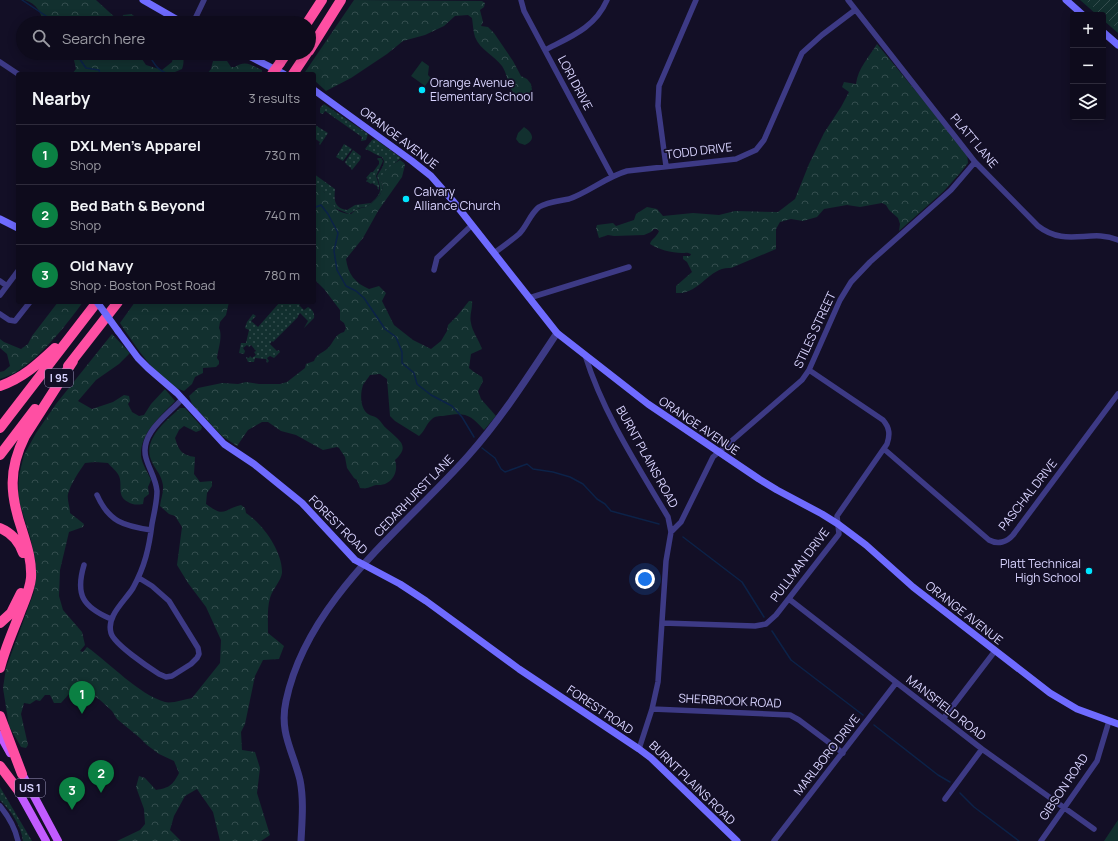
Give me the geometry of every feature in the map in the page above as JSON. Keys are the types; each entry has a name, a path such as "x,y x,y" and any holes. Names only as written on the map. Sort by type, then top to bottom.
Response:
{"highway":[{"path":"312,16 322,0"},
{"path":"316,39 342,0"},
{"path":"273,72 282,60"},
{"path":"294,72 302,60"},
{"name":"I 95","path":"0,428 95,304"},
{"name":"I 95","path":"0,455 116,304"},
{"path":"0,386 18,379 33,369 88,313"},
{"path":"0,668 27,596 31,578 30,557 13,501 12,484 14,465 19,448 25,436 72,361"},
{"path":"0,528 8,531 18,541 23,554 26,571 19,600 11,613 0,623"},
{"path":"0,716 22,774"},
{"path":"0,766 18,790"}],"main road":[{"path":"143,0 171,16"},
{"path":"1066,0 1080,12"},
{"path":"1106,35 1118,45"},
{"path":"257,60 280,72"},
{"name":"ORANGE AVENUE","path":"316,91 425,170 437,182 557,333 648,404 778,490 838,524 866,545 913,587 1063,702 1077,709 1118,724"},
{"path":"0,219 16,227"},
{"name":"FOREST ROAD","path":"98,304 148,368 182,399 224,444 254,464 302,503 355,560 400,584 426,601 519,669 639,749"},
{"name":"US 1","path":"0,734 58,841"},
{"name":"BURNT PLAINS ROAD","path":"639,749 651,758 737,841"},
{"name":"US 1","path":"0,759 46,841"}],"street":[{"path":"196,16 204,0"},
{"name":"LORI DRIVE","path":"521,0 524,11 612,176"},
{"path":"545,50 588,27 595,20 607,0"},
{"path":"666,166 658,106 659,86 696,0"},
{"name":"PLATT LANE","path":"848,0 975,162 1038,226 1061,237 1100,236 1118,240"},
{"name":"TODD DRIVE","path":"494,253 519,234 531,215 544,204 570,198 612,176 627,171 736,159 759,148 764,140 802,53 822,35 855,10"},
{"path":"0,62 16,73"},
{"name":"STILES STREET","path":"671,532 681,522 713,457 796,387 802,380 809,370 840,300 851,282 870,262 951,190 975,162"},
{"path":"434,270 437,258 472,225"},
{"path":"529,298 629,267"},
{"path":"0,295 16,275"},
{"path":"0,281 7,286"},
{"path":"0,314 9,320 15,321 28,304"},
{"name":"CEDARHURST LANE","path":"301,841 302,795 300,780 285,736 284,716 286,701 298,663 308,641 354,575 468,455 498,419 557,333"},
{"name":"BURNT PLAINS ROAD","path":"585,354 589,367 618,433 668,518 671,532 666,561 659,672 652,709 639,749"},
{"name":"PULLMAN DRIVE","path":"662,623 755,626 761,625 773,619 839,534 837,516 884,449 890,433 885,422 809,370"},
{"name":"PASCHAL DRIVE","path":"884,449 988,540 994,543 1002,542 1009,539 1013,535 1118,394"},
{"path":"139,578 163,594 172,605 198,648 199,654 196,659 172,676 166,677 159,674 114,640 110,628 111,619 130,594 139,578 147,557 157,491 156,482 146,460 146,445 154,427 182,399"},
{"path":"97,495 104,510 115,521 127,526 151,530"},
{"path":"84,564 80,582 82,597 90,608 111,619"},
{"name":"MANSFIELD ROAD","path":"789,600 942,719 1094,829"},
{"path":"942,719 995,651"},
{"name":"MARLBORO DRIVE","path":"774,841 896,683"},
{"name":"SHERBROOK ROAD","path":"652,709 790,715 843,753"},
{"name":"GIBSON ROAD","path":"1040,841 1097,762 1109,721"},
{"path":"945,799 982,749"},
{"path":"0,806 12,822 18,841"}],"green space":[{"path":"25,0 96,0 114,16 41,16 38,9"},
{"path":"354,0 482,1 485,3 484,7 480,10 483,22 481,26 488,27 494,33 513,61 521,76 527,79 531,84 532,90 523,98 511,90 502,66 477,42 474,35 472,18 468,15 455,16 444,26 425,35 403,41 387,54 351,78 326,91 316,82 316,72 305,72 313,60 316,60 316,56"},
{"path":"1080,0 1118,0 1118,33 1106,23 1106,12 1094,12"},
{"path":"1085,0 1118,0 1118,29 1106,18 1106,12 1099,12"},
{"path":"131,14 134,16 123,16 123,15"},
{"path":"877,44 967,153 968,163 961,172 944,191 899,231 900,224 898,218 886,205 882,203 860,207 847,205 824,209 817,217 803,221 791,219 780,222 776,229 776,249 731,268 716,271 692,290 676,293 676,286 692,272 687,262 683,259 683,256 690,256 691,254 669,251 657,248 650,244 659,231 657,229 654,229 644,235 608,235 599,238 596,228 597,225 613,223 616,226 634,220 636,214 647,207 657,209 663,216 693,213 719,215 735,211 778,212 795,199 809,164 824,133 849,92 842,87 844,82 856,84 861,68"},
{"path":"74,60 143,60 146,65 162,70 172,60 183,60 182,69 175,72 74,72 76,69"},
{"path":"213,61 227,61 231,67 248,64 262,70 262,72 209,72"},
{"path":"422,61 429,66 428,75 431,78 425,86 411,76"},
{"path":"324,104 368,134 366,140 361,141 362,137 325,111 323,114 320,113 320,108"},
{"path":"316,126 328,133 320,145 320,142 316,139"},
{"path":"524,127 532,136 531,141 525,145 519,143 516,139 518,133"},
{"path":"375,139 401,158 381,180 383,187 380,195 372,203 366,207 359,208 349,214 333,207 324,192 316,186 316,175 335,189 336,203 343,209 347,210 355,205 371,203 378,196 380,188 377,176 383,166 384,161 382,157 365,149 372,140"},
{"path":"344,144 352,149 343,161 336,157"},
{"path":"353,150 361,156 360,160 352,170 345,162"},
{"path":"378,158 381,158 383,161 376,176 379,190 377,188 378,187 366,181 368,179 366,178 379,164"},
{"path":"400,160 404,163 405,165 402,177 378,211 363,238 346,259 350,274 364,287 369,289 379,286 386,293 382,301 394,325 413,340 431,349 441,341 447,331 448,325 469,301 472,301 470,317 471,323 482,349 471,354 469,368 482,377 483,381 478,391 481,399 496,416 484,430 471,417 462,414 436,417 430,421 419,436 395,421 390,416 387,379 380,374 370,375 362,389 361,401 363,408 368,414 376,417 402,443 403,447 400,455 395,460 396,470 391,480 384,484 360,488 357,480 347,468 345,457 339,448 337,447 323,450 296,435 281,431 268,422 262,422 248,430 237,446 222,436 192,404 189,396 198,388 222,383 238,384 246,382 259,384 280,384 287,382 305,368 306,364 314,361 318,355 328,348 337,336 344,332 346,328 344,323 340,320 340,310 316,281 316,186 324,192 337,210 351,214 357,209 366,207 380,195 383,187 381,180 383,174"},
{"path":"56,304 81,304 63,328 39,354 17,371 0,379 0,372 4,371 10,366 7,354 0,348 0,339 21,349 28,344 32,336"},
{"path":"134,304 229,304 226,315 220,322 219,328 220,339 217,358 219,364 216,367 203,368 203,373 195,377 192,384 184,391 175,387 157,372 132,341 120,323"},
{"path":"278,304 300,304 299,305 304,310 308,307 314,313 314,318 304,328 308,321 300,313 298,317 273,342 272,341 270,344 280,352 274,358 270,356 267,358 269,361 267,363 266,359 255,358 254,362 248,362 246,357 249,358 250,356 252,358 256,355 254,352 256,351 251,345 249,347 247,345 243,348 245,351 244,354 239,353 241,343 246,343 249,330 245,328 247,322 253,314 256,316 251,321 258,327"},
{"path":"112,334 130,353 119,364 96,380 78,401 92,409 113,402 124,395 129,396 130,401 128,404 132,412 139,416 144,415 151,404 165,389 175,401 157,419 144,440 141,456 151,480 148,487 149,494 144,498 143,504 137,505 124,500 121,494 119,476 108,463 85,463 73,482 68,494 70,513 84,524 83,527 69,532 60,570 59,596 63,610 82,632 85,645 80,651 83,652 87,647 135,686 165,702 175,702 192,698 220,663 221,640 206,607 177,565 182,527 175,516 169,514 160,506 163,484 149,454 152,439 162,425 180,408 185,408 202,427 201,430 196,432 184,426 179,430 175,438 178,446 184,454 195,457 194,474 200,482 212,481 212,486 207,493 206,504 220,512 224,512 241,505 245,508 246,513 259,524 271,539 276,548 281,565 282,573 269,602 268,633 284,646 279,659 263,660 255,676 245,724 241,732 242,750 255,752 260,768 257,793 270,835 261,841 220,841 213,812 197,789 185,796 174,816 170,830 181,841 117,841 140,830 145,824 144,809 136,787 139,776 145,778 156,790 170,785 179,773 174,761 159,754 147,745 117,719 112,711 100,700 77,685 61,703 54,703 50,695 45,695 40,701 36,700 30,704 24,703 21,714 28,745 26,748 21,747 9,726 3,688 6,668 34,592 36,566 31,540 18,498 19,476 24,455 36,433 56,404"},
{"path":"0,787 32,841 23,841 20,829 15,819 0,800"},
{"path":"1118,820 1118,841 1104,841"}],"waterway":[{"path":"22,0 46,16"},
{"path":"80,60 86,68 99,70 100,72"},
{"path":"152,60 156,66 164,72"},
{"path":"316,207 321,205 328,214 338,233 334,251 337,270 346,286 356,291 364,298 385,329 396,337 402,352 402,363 414,373 417,384 431,395 452,406 462,417 474,437"},
{"path":"482,448 495,458 501,469 505,472 527,464 533,469 553,472 570,477 583,484 611,511 659,524"},
{"path":"683,537 742,582 764,617"},
{"path":"772,631 791,660 863,715"},
{"path":"874,725 938,775 950,782"},
{"path":"960,793 974,807 1019,841"}],"place":[{"name":"Orange Avenue Elementary School","path":"422,90"},
{"name":"Calvary Alliance Church","path":"406,199"},
{"name":"Platt Technical High School","path":"1089,571"},
{"name":"DXL Men's Apparel","path":"82,714"},
{"name":"Bed Bath & Beyond","path":"101,793"},
{"name":"Old Navy","path":"72,810"}]}
